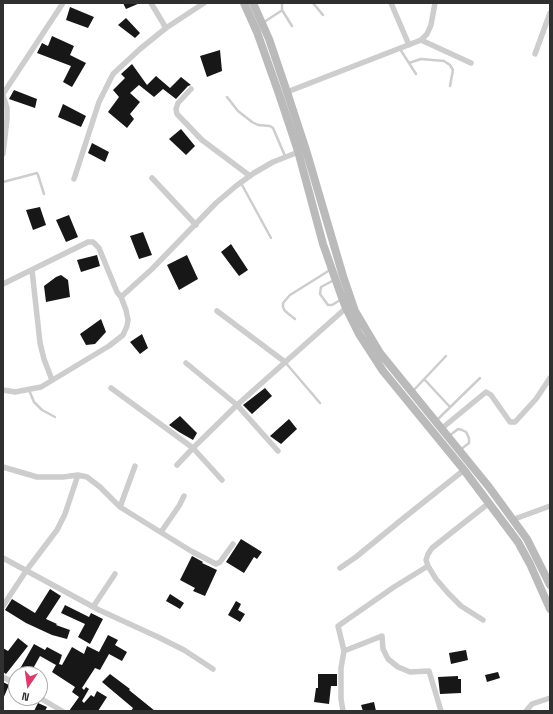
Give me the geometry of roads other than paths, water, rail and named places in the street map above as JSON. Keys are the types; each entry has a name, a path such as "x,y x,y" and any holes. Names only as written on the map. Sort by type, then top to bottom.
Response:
{"main road":[{"path":"244,3 302,151 355,311 380,353 489,486 527,540 550,585"},
{"path":"253,3 262,23 287,92 323,244 346,308 362,340 383,371 464,470 518,542 530,564 550,609"}],"street":[{"path":"3,154 8,119 7,108 3,95 63,3"},
{"path":"151,3 166,28"},
{"path":"74,180 99,102 113,74 166,28 204,3"},
{"path":"391,3 409,45"},
{"path":"287,92 421,40 427,34 431,25 435,3"},
{"path":"536,54 550,13"},
{"path":"421,40 471,63"},
{"path":"191,89 178,103 176,109 177,114 202,140 250,176"},
{"path":"121,297 152,269 216,203 240,183 273,162 302,151"},
{"path":"152,178 196,225"},
{"path":"3,284 88,242 93,242 99,248 117,292 121,297 128,320 123,335 108,346 41,387 15,392 3,390"},
{"path":"32,270 40,343 52,380"},
{"path":"177,465 237,405 346,308"},
{"path":"217,311 285,362"},
{"path":"186,363 237,405 278,451"},
{"path":"441,429 486,392 491,394 510,422 515,422 536,399 550,378"},
{"path":"111,388 193,448 222,480"},
{"path":"120,507 135,466"},
{"path":"3,467 37,477 56,478 78,475 87,477 120,507 191,551 216,564 220,562 233,544"},
{"path":"340,568 356,557 400,520 464,470"},
{"path":"3,606 26,571 57,530 65,514 78,475"},
{"path":"161,532 184,496"},
{"path":"483,620 461,606 436,579 426,560 432,548 489,503"},
{"path":"512,520 550,506"},
{"path":"3,558 93,607 184,650 213,669"},
{"path":"343,711 341,699 341,668 344,651 338,626 394,587 428,566"},
{"path":"93,607 115,574"},
{"path":"344,651 382,636 383,649 388,659 398,667 410,672 429,671 441,711"},
{"path":"526,711 532,704 550,698"},
{"path":"48,703 62,711"}],"lane":[{"path":"282,3 282,10 292,26"},
{"path":"313,3 323,15"},
{"path":"262,23 282,10"},
{"path":"400,48 416,74"},
{"path":"409,63 421,59 444,61 450,65 453,70 450,86"},
{"path":"228,97 238,111 252,122 258,125 270,126 273,128 286,157"},
{"path":"3,182 36,173 44,194"},
{"path":"240,183 271,238"},
{"path":"295,319 285,311 283,307 283,303 286,298 332,269"},
{"path":"336,279 321,287 320,294 328,305 332,306 342,298"},
{"path":"412,392 446,356"},
{"path":"285,362 320,403"},
{"path":"435,421 480,378"},
{"path":"424,379 450,407"},
{"path":"29,390 34,402 42,410 55,417"},
{"path":"448,436 458,430 466,432 469,438 469,443 459,450"}]}
